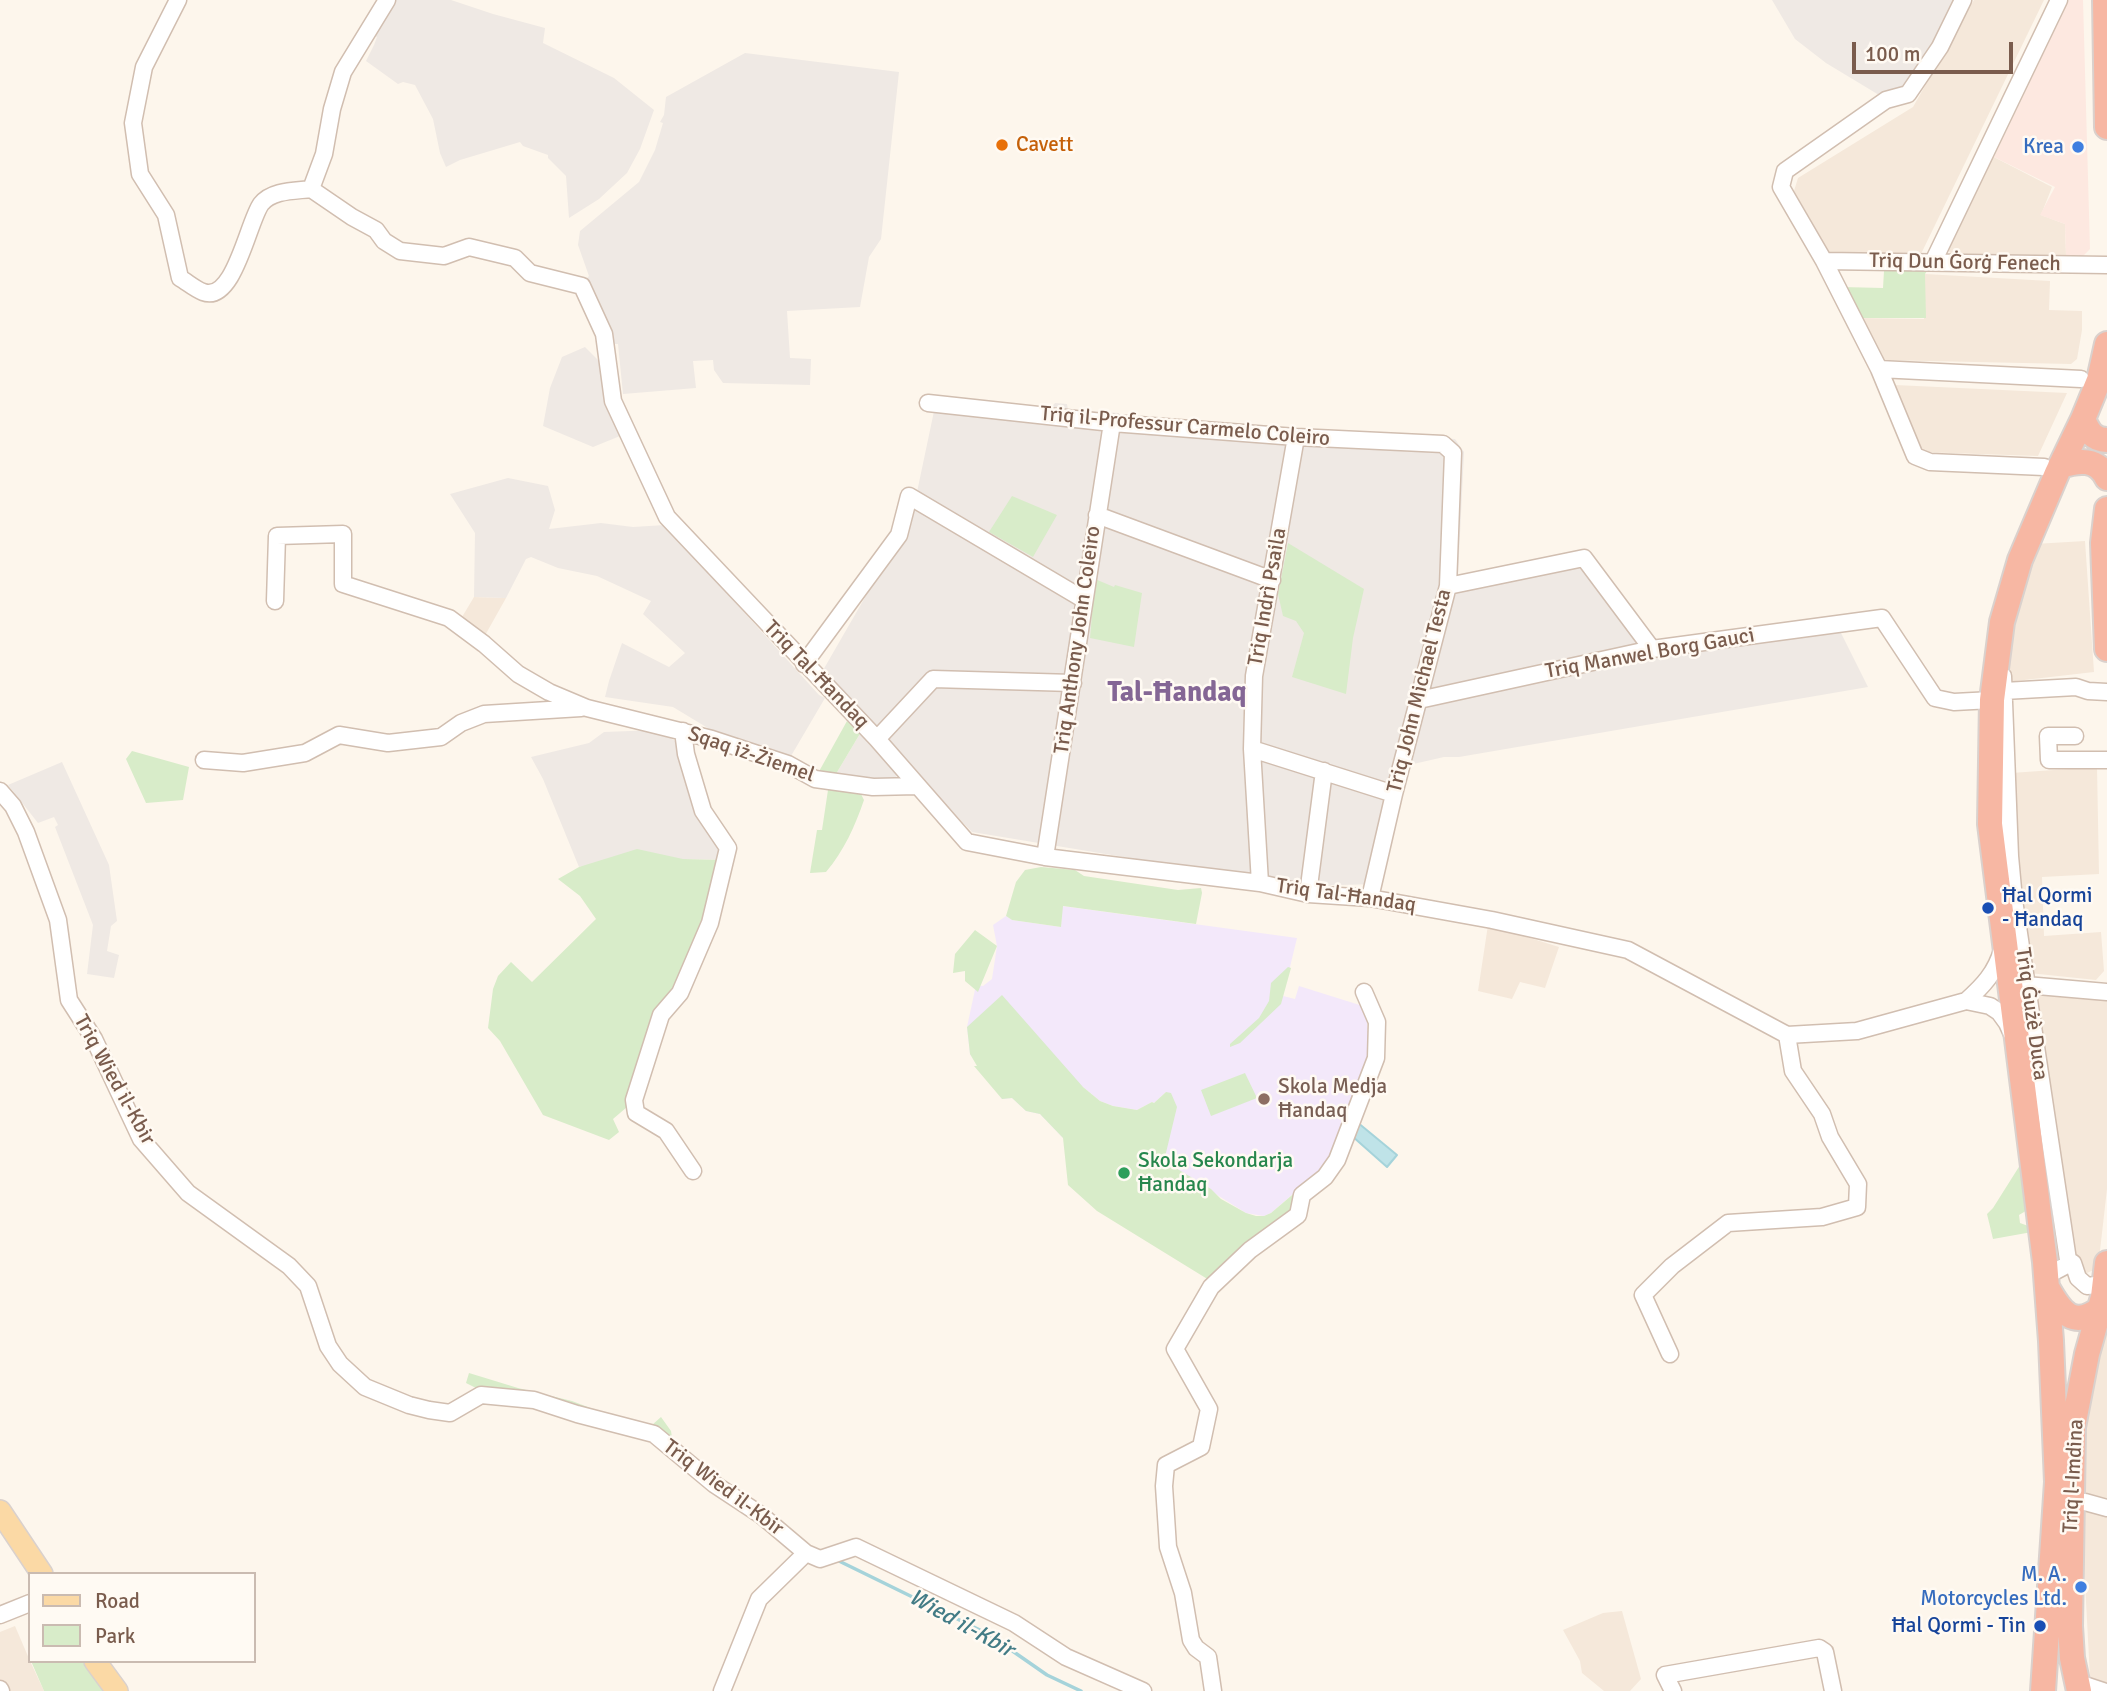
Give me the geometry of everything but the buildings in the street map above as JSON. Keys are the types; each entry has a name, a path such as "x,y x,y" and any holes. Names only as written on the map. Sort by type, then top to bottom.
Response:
{"highway":[{"path":"2104,1 2107,127"},
{"path":"2107,344 2099,380 2083,419 2093,436 2099,440 2107,440"},
{"name":"Triq Ġużè Duca","path":"2043,1691 2057,1482 2051,1341 2047,1282 1990,824 1998,695 1997,654 2002,622 2020,560 2054,469 2083,419"},
{"path":"2054,469 2073,462 2094,463 2103,470 2107,478"},
{"path":"2107,509 2103,543 2107,649"},
{"path":"1990,824 2010,856"},
{"path":"2047,1282 2057,1305 2073,1318 2086,1318 2104,1290"},
{"name":"Triq l-Imdina","path":"2077,1687 2070,1626 2073,1427 2087,1354 2104,1290"},
{"path":"2051,1341 2062,1334 2076,1333 2083,1336 2087,1354"}],"main road":[{"path":"0,1511 41,1572"},
{"path":"96,1663 117,1691"}],"street":[{"path":"178,0 144,67 133,123 139,174 166,215 180,278 204,293 213,293 228,284 261,204 276,193 311,189 324,154 332,109 343,72 387,0"},
{"path":"1964,0 1940,47 1908,94 1886,100 1785,171 1781,187 1824,261 1878,369 1915,456 1930,462 2054,469"},
{"path":"1933,262 2059,0"},
{"name":"Triq Tal-Ħandaq","path":"311,189 376,230 384,241 400,251 444,256 469,247 515,258 530,273 582,286 604,334 613,401 667,517 877,739 967,842 1045,857 1261,883 1308,894 1370,898 1492,920 1629,950 1787,1035"},
{"name":"Triq Dun Ġorġ Fenech","path":"1824,261 2107,265"},
{"path":"1878,369 2081,379"},
{"name":"Triq il-Professur Carmelo Coleiro","path":"928,403 1112,423 1296,437 1443,444"},
{"name":"Triq Anthony John Coleiro","path":"1045,857 1112,423"},
{"name":"Triq Indrì Psaila","path":"1261,883 1252,749 1254,676 1296,437"},
{"name":"Triq John Michael Testa","path":"1370,898 1394,793 1448,586 1452,453 1443,444"},
{"path":"804,664 899,535 909,496 1083,599"},
{"path":"1097,515 1272,580"},
{"path":"275,601 277,536 343,534 343,584 449,618 484,644 517,674 549,692 587,708"},
{"path":"1448,586 1584,558 1652,649"},
{"name":"Triq Manwel Borg Gauci","path":"1419,700 1652,649 1882,618 1935,698 1954,702 1998,695"},
{"path":"877,739 933,679 1073,684"},
{"path":"1998,695 2076,687 2107,692"},
{"name":"Triq Ġużè Duca","path":"1998,695 2010,856 2026,985 2068,1260"},
{"path":"204,760 243,763 305,754 339,735 388,743 441,737 461,723 484,714 587,708"},
{"name":"Sqaq iż-Żiemel","path":"587,708 683,731 788,764 815,779 873,788 917,786"},
{"path":"683,731 686,754 703,811 728,848 710,923 680,993 661,1015 634,1100 636,1113 666,1131 693,1171"},
{"path":"2075,736 2048,736 2049,760 2107,760"},
{"path":"1252,749 1394,793"},
{"path":"1308,894 1324,771"},
{"name":"Triq Wied il-Kbir","path":"0,791 13,806 26,832 58,920 69,1000 94,1039 141,1139 188,1193 289,1266 309,1286 328,1346 340,1364 365,1387 429,1410 450,1413 481,1395 534,1400 654,1434 714,1485 761,1515 813,1556"},
{"path":"1966,1001 1989,978 1998,964 2004,942"},
{"path":"2026,985 2107,992"},
{"path":"1213,1691 1208,1657 1196,1648 1191,1640 1183,1593 1168,1547 1164,1486 1166,1465 1201,1447 1209,1409 1175,1349 1211,1287 1250,1250 1298,1215 1302,1195 1325,1177 1337,1160 1376,1058 1377,1022 1364,992"},
{"path":"1670,1354 1643,1295 1672,1266 1728,1223 1822,1217 1857,1207 1858,1184 1830,1137 1822,1114 1793,1071 1787,1035 1857,1031 1966,1001 1990,1006 1999,1012 2007,1023 2018,1050"},
{"path":"2047,1282 2068,1260 2073,1264 2078,1278 2087,1286 2104,1290"},
{"path":"2071,1502 2085,1502 2107,1508"},
{"path":"722,1691 759,1599 813,1556 856,1547 1014,1623 1066,1657 1143,1691"},
{"path":"0,1615 28,1604"},
{"path":"1673,1691 1665,1675 1819,1648 1825,1652 1833,1691"},
{"path":"2077,1687 2104,1691"}],"shaded area":[{"path":"396,0 451,0 545,28 543,43 614,78 654,110 640,149 627,173 599,199 569,218 566,176 548,155 523,146 520,142 460,160 446,167 440,153 433,119 415,85 403,82 398,84 366,61 377,37 373,35"},
{"path":"1772,0 1958,0 1945,30 1904,92 1879,95 1826,63 1795,39"},
{"path":"1974,0 2044,0 1920,256 1832,257 1794,191 1798,178 1913,107"},
{"path":"2069,0 2083,0 2090,249 2083,256 2066,255 2065,224 2040,215 2055,187 1994,157"},
{"path":"745,53 899,72 881,239 869,257 860,307 787,311 790,358 811,359 810,385 723,383 714,370 713,360 693,361 696,388 623,394 618,344 610,344 588,281 589,276 578,245 580,231 639,182 655,150 663,123 660,122 664,115 666,97"},
{"path":"1992,156 2052,187 2041,215 2065,224 2066,255 1951,255 1947,247"},
{"path":"1925,274 2050,281 2049,310 2082,311 2077,359 2071,364 1880,360 1857,318 1924,319"},
{"path":"585,347 605,367 625,434 593,447 543,426 550,388 562,357"},
{"path":"1895,385 2067,393 2038,456 1921,452 1891,389"},
{"path":"937,397 1050,409 1055,403 1067,404 1068,410 1119,413 1119,421 1455,439 1464,452 1458,576 1587,549 1658,644 1827,616 1840,631 1868,687 1409,765 1378,884 1300,886 972,832 822,672 875,580 917,492"},
{"path":"508,478 548,486 555,510 549,529 601,523 633,527 665,525 819,695 825,698 791,756 721,736 673,707 605,697 622,643 669,667 685,653 643,614 651,601 597,576 558,568 531,557 526,559 506,598 474,597 475,533 450,494"},
{"path":"2085,541 2094,672 2007,682 2006,621 2034,544"},
{"path":"474,597 506,598 483,639 459,622"},
{"path":"657,730 677,742 722,843 722,860 683,859 579,867 543,779 531,757 589,743 604,732"},
{"path":"861,732 879,747 897,775 895,780 833,779"},
{"path":"62,762 109,865 117,921 111,926 107,951 119,955 114,978 87,974 93,925 55,827 58,825 54,817 38,823 8,785"},
{"path":"2097,767 2099,874 2042,877 2044,936 2101,932 2104,971 2096,980 2029,973 2021,934 2011,773"},
{"name":"Skola Sekondarja Ħandaq","path":"1062,906 1297,938 1283,996 1295,999 1299,986 1366,1007 1369,1054 1332,1157 1271,1213 1264,1216 1246,1213 1163,1161 1166,1092 1154,1103 1137,1110 1100,1101 1083,1087 1063,1138 1040,1114 1026,1111 1012,1098 1002,1099 970,1054 967,1027 976,985 983,986 992,979 997,946 993,925 1006,916 1012,920 1061,927"},
{"path":"1488,925 1559,947 1545,988 1520,982 1512,999 1478,991"},
{"path":"2030,991 2107,997 2107,1189 2098,1268 2087,1273 2079,1272 2071,1259"},
{"path":"2107,1308 2107,1683 2090,1677 2080,1488 2084,1402"},
{"path":"1622,1611 1641,1679 1630,1691 1604,1691 1582,1673 1580,1661 1563,1630 1603,1613"},
{"path":"15,1626 28,1656 28,1663 31,1663 44,1691 5,1691 0,1679 0,1632"}],"green space":[{"path":"1884,271 1927,271 1926,318 1857,318 1842,287 1883,288"},
{"path":"1012,496 1057,515 1033,557 989,532"},
{"path":"1288,543 1364,589 1353,638 1346,694 1292,677 1304,633 1296,621 1283,616 1278,594"},
{"path":"1095,579 1114,587 1115,585 1142,593 1134,647 1090,638"},
{"path":"847,721 861,732 833,779 817,775"},
{"path":"132,751 189,767 183,800 146,803 126,759"},
{"path":"828,790 859,790 864,800 838,856 826,872 810,873 817,830 822,830"},
{"path":"637,849 683,859 722,860 709,906 627,1107 613,1119 619,1132 609,1140 543,1115 500,1041 488,1028 493,989 498,976 511,962 532,982 596,919 580,896 558,879 579,867"},
{"path":"1041,867 1075,870 1084,876 1178,890 1201,888 1196,924 1063,906 1061,927 1012,920 1006,916 1016,882 1025,870"},
{"path":"975,930 997,946 978,992 965,981 965,971 953,973 955,954"},
{"path":"1288,967 1291,968 1281,1004 1240,1043 1230,1047 1230,1044 1259,1018 1269,1001 1271,983"},
{"name":"Skola Sekondarja Ħandaq","path":"1002,995 1083,1087 1100,1101 1137,1110 1154,1103 1166,1092 1171,1093 1177,1107 1164,1161 1211,1189 1221,1199 1256,1216 1271,1213 1298,1190 1294,1215 1209,1280 1097,1211 1068,1185 1063,1138 1040,1114 1026,1111 1012,1098 1002,1099 974,1066 977,1066 970,1054 967,1027"},
{"path":"1245,1073 1257,1098 1211,1116 1201,1090"},
{"path":"2022,1162 2029,1209 2019,1215 2020,1223 2031,1227 2032,1232 1993,1239 1987,1214"},
{"path":"469,1373 572,1401 622,1420 652,1425 661,1417 671,1431 674,1450 659,1431 480,1390 466,1383"},
{"path":"32,1663 88,1663 107,1691 44,1691"}],"water":[{"path":"1357,1122 1397,1155 1387,1167 1352,1136"}],"waterway":[{"name":"Wied il-Kbir","path":"839,1561 988,1634 1047,1675 1081,1691"}],"place":[{"name":"Cavett","path":"1002,145"},
{"name":"Krea","path":"2078,147"},
{"name":"Ħal Qormi - Ħandaq","path":"1988,908"},
{"name":"Skola Medja Ħandaq","path":"1264,1099"},
{"name":"Skola Sekondarja Ħandaq","path":"1124,1173"},
{"name":"M. A. Motorcycles Ltd.","path":"2081,1587"},
{"name":"Ħal Qormi - Tin","path":"2040,1626"}],"district":[{"name":"Tal-Ħandaq","path":"1177,694"}]}
